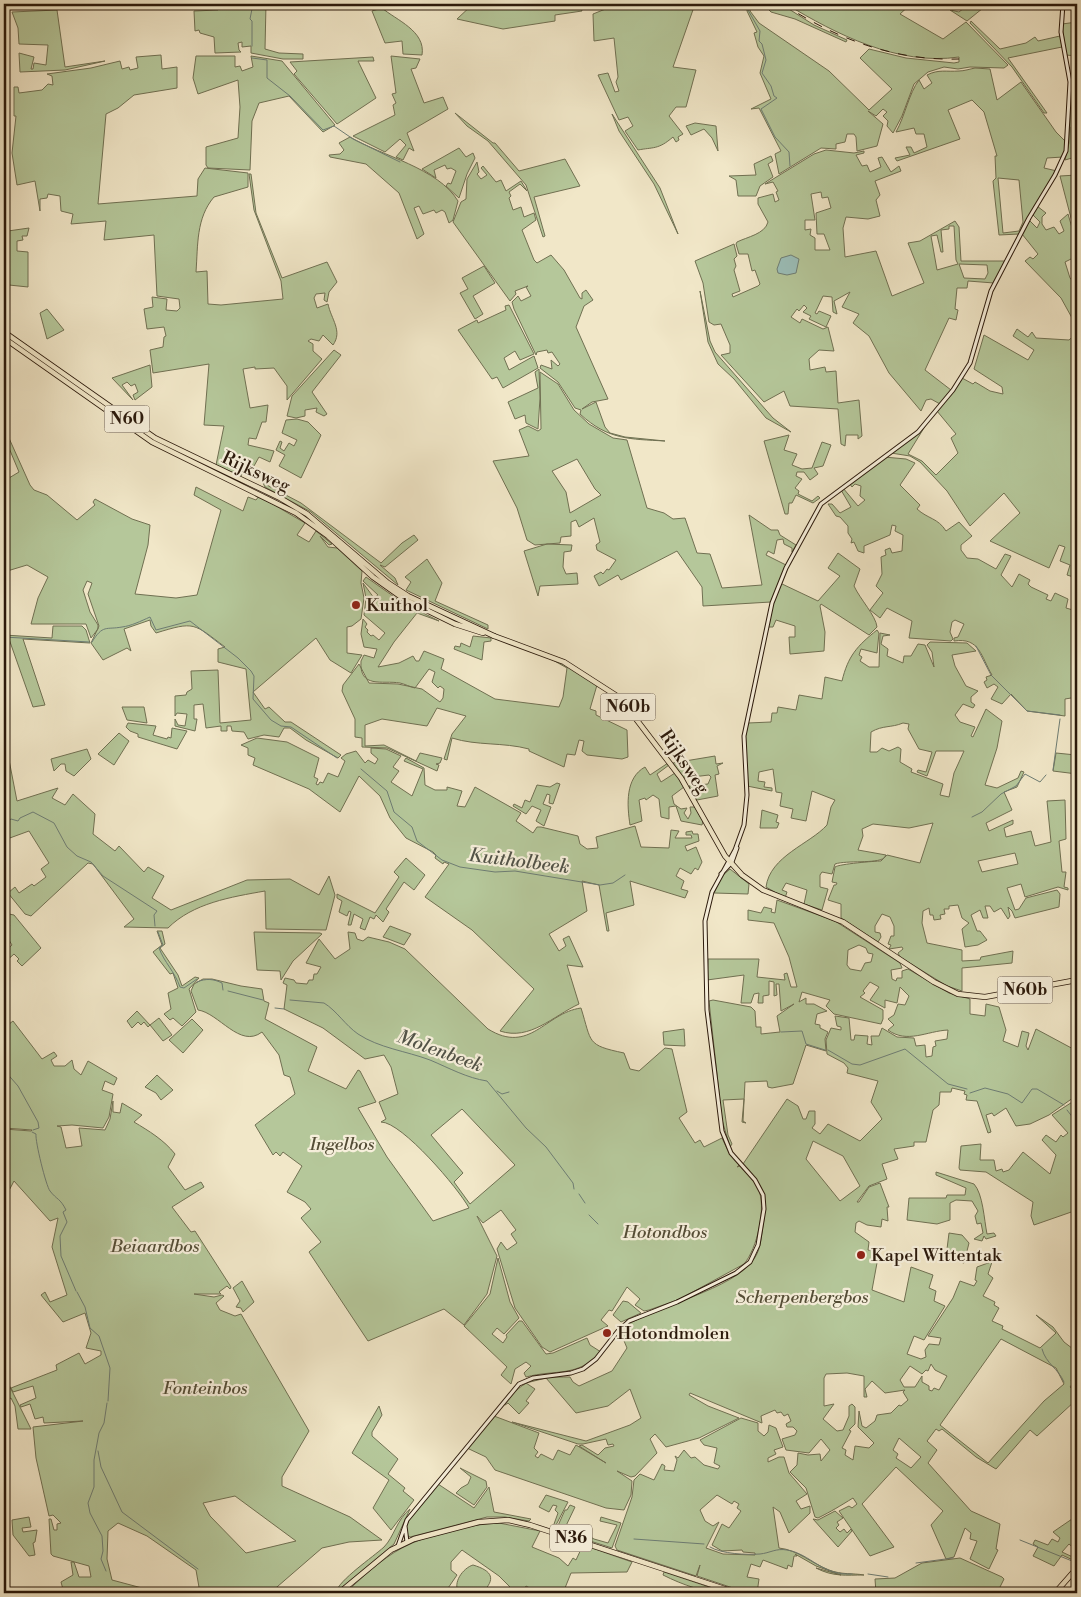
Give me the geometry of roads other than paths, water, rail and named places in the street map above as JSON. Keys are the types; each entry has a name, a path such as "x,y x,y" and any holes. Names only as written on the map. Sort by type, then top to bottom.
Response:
{"main road":[{"path":"398,1546 402,1528 410,1516 519,1384 530,1378 571,1373 583,1369 596,1360 618,1331 629,1322 677,1302 736,1273 747,1265 756,1252 764,1209 763,1195 758,1185 731,1153 724,1139 707,1010 705,921 709,899 743,830 746,807 744,736 768,619 778,586 809,524 823,501 918,432 953,390 970,362 991,291 1029,218 1065,158 1068,141 1070,82 1061,32 1063,4"},
{"name":"Rijksweg","path":"4,332 155,438 269,492 306,514 388,583 408,596 494,636 564,662 602,685 624,702 681,778 729,861"},
{"name":"Rijksweg","path":"4,338 152,442 269,498 307,520 380,582 404,599 461,627 494,636"},
{"name":"N60b","path":"729,861 742,876 763,890 842,922 951,992 966,996 985,997 1077,980"},
{"path":"407,1542 404,1528 410,1516"},
{"name":"N36","path":"339,1593 398,1546 407,1542 479,1522 508,1520 554,1532 737,1593"},
{"path":"1055,1593 1077,1568"}],"water":[{"path":"791,255 799,259 796,273 787,275 778,273 777,269 781,258"}],"waterway":[{"name":"Molenbeek","path":"252,46 252,21 250,19 253,4"},
{"path":"750,4 748,10 760,31 759,41 762,44 766,60 762,73 771,86 774,96 777,98 761,109 775,137 789,152 790,166"},
{"name":"Molenbeek","path":"252,58 267,60 267,78 290,96 323,130 334,126 353,139 400,162"},
{"name":"Kuitholbeek","path":"4,600 7,601 4,615"},
{"name":"Kuitholbeek","path":"92,642 102,630 129,626 150,617 156,630 190,621 238,658 251,671 254,676 253,699 271,720 281,726 291,727 337,758"},
{"name":"Kuitholbeek","path":"4,637 89,642"},
{"path":"976,646 991,675 1027,711 1060,715"},
{"path":"1053,770 1060,719"},
{"name":"Kuitholbeek","path":"361,769 387,791 394,812 412,827 417,841 442,860 460,867 495,872 515,871 600,885 613,883 625,875"},
{"path":"972,817 982,812 1001,794 1016,786 1025,774 1040,782 1046,775"},
{"name":"Molenbeek","path":"4,824 11,819 18,821 20,818 33,812 54,823 67,847 77,856 91,862 103,876 157,911 154,915 155,926"},
{"name":"Molenbeek","path":"158,932 163,945 159,948 180,987 184,988 197,979"},
{"name":"Molenbeek","path":"197,982 216,981 222,983 223,990"},
{"name":"Molenbeek","path":"228,991 263,1000"},
{"name":"Molenbeek","path":"290,1000 324,1003 353,1030 366,1039 430,1060 465,1075 487,1081 526,1128 546,1147 573,1183 574,1189"},
{"name":"Molenbeek","path":"275,1008 284,1009"},
{"path":"781,1032 802,1031 806,1044 825,1050"},
{"path":"828,1050 852,1064 860,1065 905,1049 948,1084 967,1089"},
{"path":"4,1070 18,1086 38,1122 39,1128 33,1130"},
{"path":"970,1093 985,1088 1008,1094 1022,1103 1032,1089 1037,1089 1064,1105"},
{"name":"Molenbeek","path":"497,1091 502,1094 509,1092"},
{"path":"1067,1110 1077,1123"},
{"path":"32,1132 36,1134 48,1187 66,1210 63,1212 67,1222 60,1236 61,1256 76,1291"},
{"name":"Molenbeek","path":"579,1194 585,1203"},
{"name":"Molenbeek","path":"589,1215 598,1224"},
{"path":"77,1292 85,1307 90,1328 99,1336 110,1368 108,1401"},
{"path":"1042,1349 1046,1359 1059,1373 1064,1382"},
{"path":"106,1571 101,1559 103,1551 102,1536 90,1513 88,1503 94,1487 94,1460 99,1433 104,1423 107,1403"},
{"path":"1075,1431 1077,1436"},
{"path":"98,1451 101,1467 122,1512 198,1569"},
{"path":"634,1539 704,1544"},
{"path":"1020,1540 1077,1563"},
{"path":"710,1547 727,1553 741,1554 760,1554 776,1550 787,1550 795,1552 833,1572 852,1574"},
{"path":"916,1563 953,1558"},
{"path":"868,1574 888,1577"}],"railway":[{"path":"783,4 824,28 889,52 935,59 959,59"}],"place":[{"name":"Kuithol","path":"356,605"},
{"name":"Kapel Wittentak","path":"861,1255"},
{"name":"Hotondmolen","path":"607,1333"}],"park label":[{"name":"Ingelbos","path":"342,1144"},
{"name":"Hotondbos","path":"665,1232"},
{"name":"Beiaardbos","path":"155,1246"},
{"name":"Scherpenbergbos","path":"802,1297"},
{"name":"Fonteinbos","path":"205,1388"}]}
